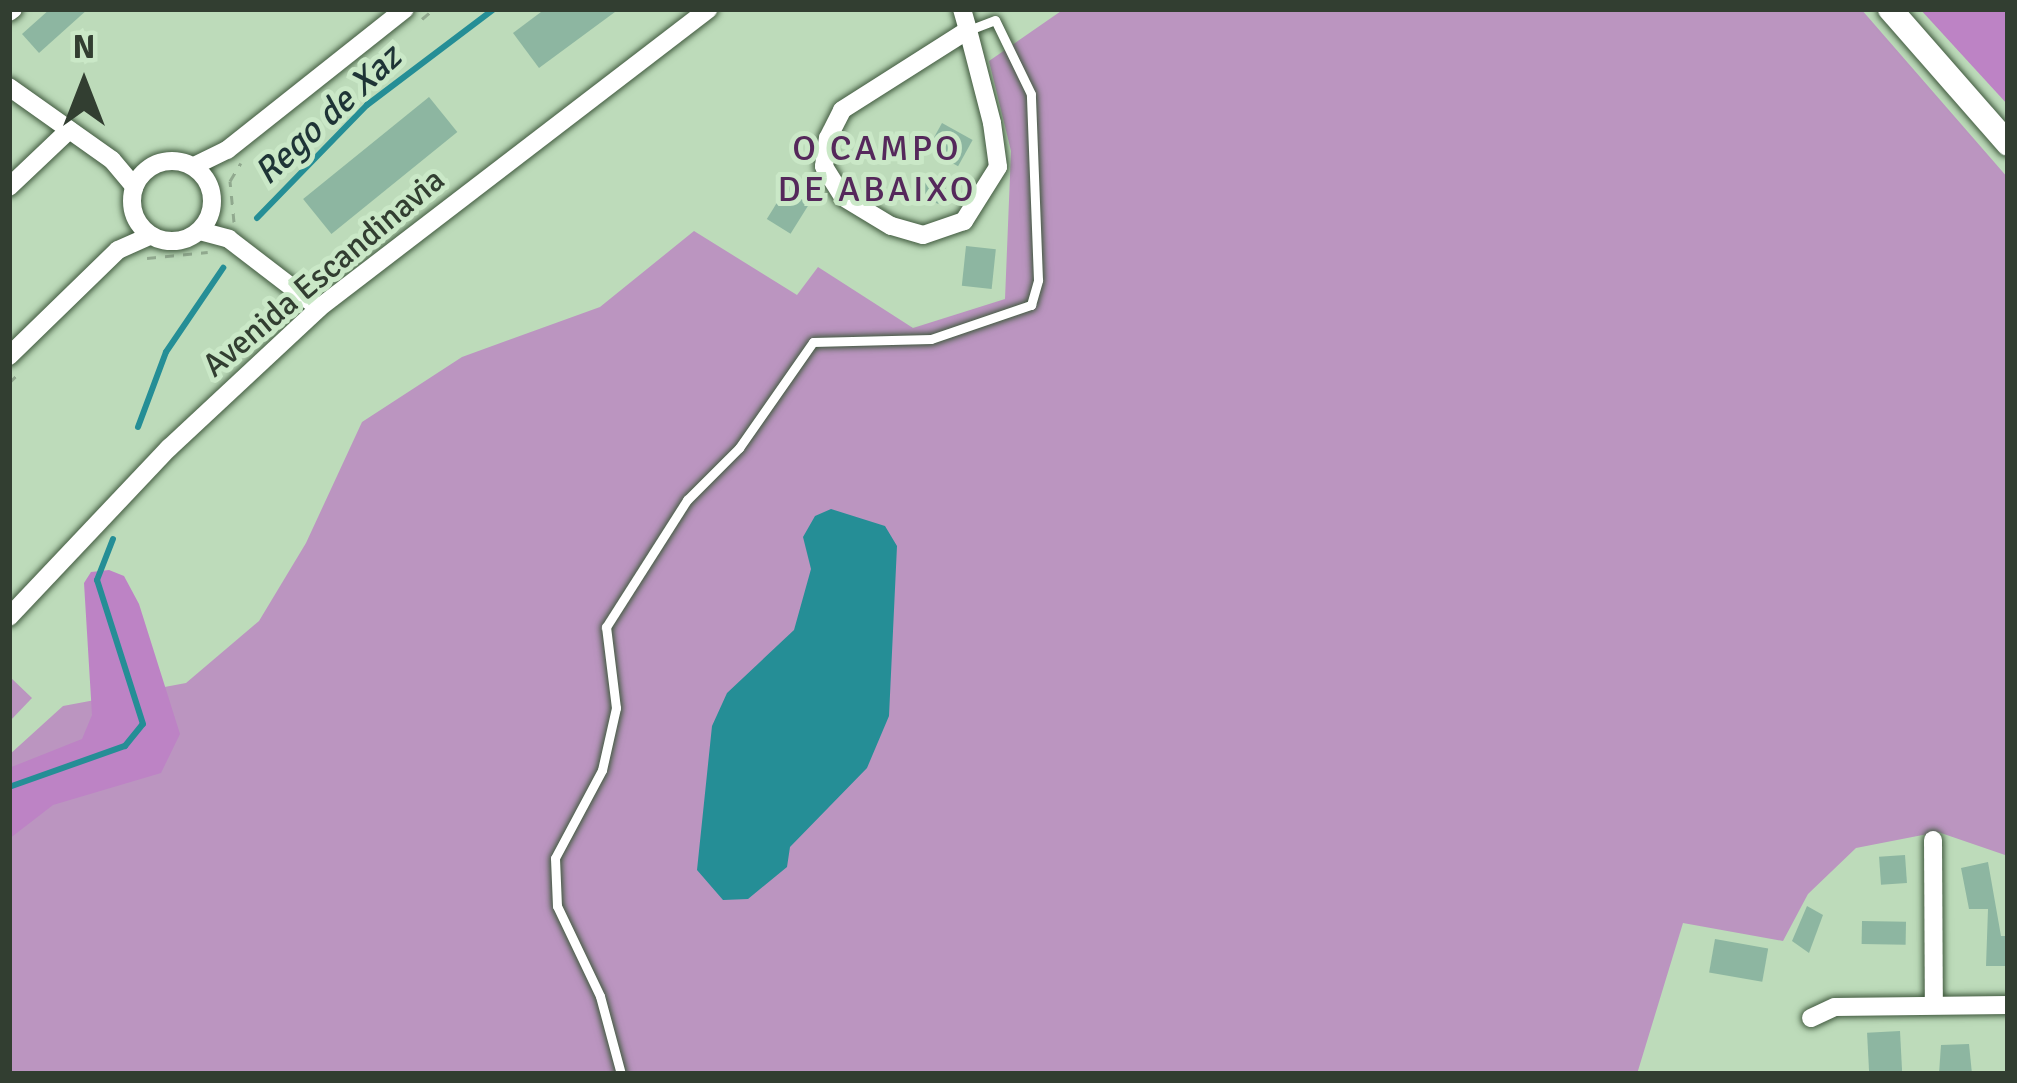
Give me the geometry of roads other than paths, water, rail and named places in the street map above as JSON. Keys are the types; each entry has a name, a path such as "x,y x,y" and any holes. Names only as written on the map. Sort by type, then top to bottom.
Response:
{"street":[{"path":"200,173 405,9"},
{"name":"Avenida Escandinavia","path":"9,616 169,448 319,308 709,9"},
{"path":"962,9 968,30 998,167 964,221 923,235 891,226 842,197 824,166 827,138 842,110 968,30"},
{"path":"1890,9 2008,144"},
{"path":"9,87 140,179"},
{"path":"9,187 69,130"},
{"path":"140,179 174,160 200,173"},
{"path":"200,173 205,222 319,308"},
{"path":"126,256 140,179"},
{"path":"136,218 152,235 176,242 205,222"},
{"path":"9,356 152,235"},
{"path":"1933,840 1934,1004"},
{"path":"1811,1018 1834,1007 2008,1006"}],"lane":[{"path":"621,1074 600,996 557,906 555,858 602,770 616,709 606,627 687,500 739,448 813,342 931,339 1031,305 1038,280 1031,94 994,20 968,30"}],"water":[{"path":"831,509 885,526 897,546 889,716 867,768 790,847 787,867 748,899 723,900 697,870 712,726 727,693 794,630 811,569 803,537 815,516"}],"waterway":[{"name":"Rego de Xaz","path":"257,218 367,105 494,9"},
{"name":"Rego de Xaz","path":"138,427 166,352 223,268"},
{"name":"Rego de Xaz","path":"9,787 125,746 143,724 97,580 113,539"}],"district":[{"name":"O CAMPO DE ABAIXO","path":"877,168"}]}
